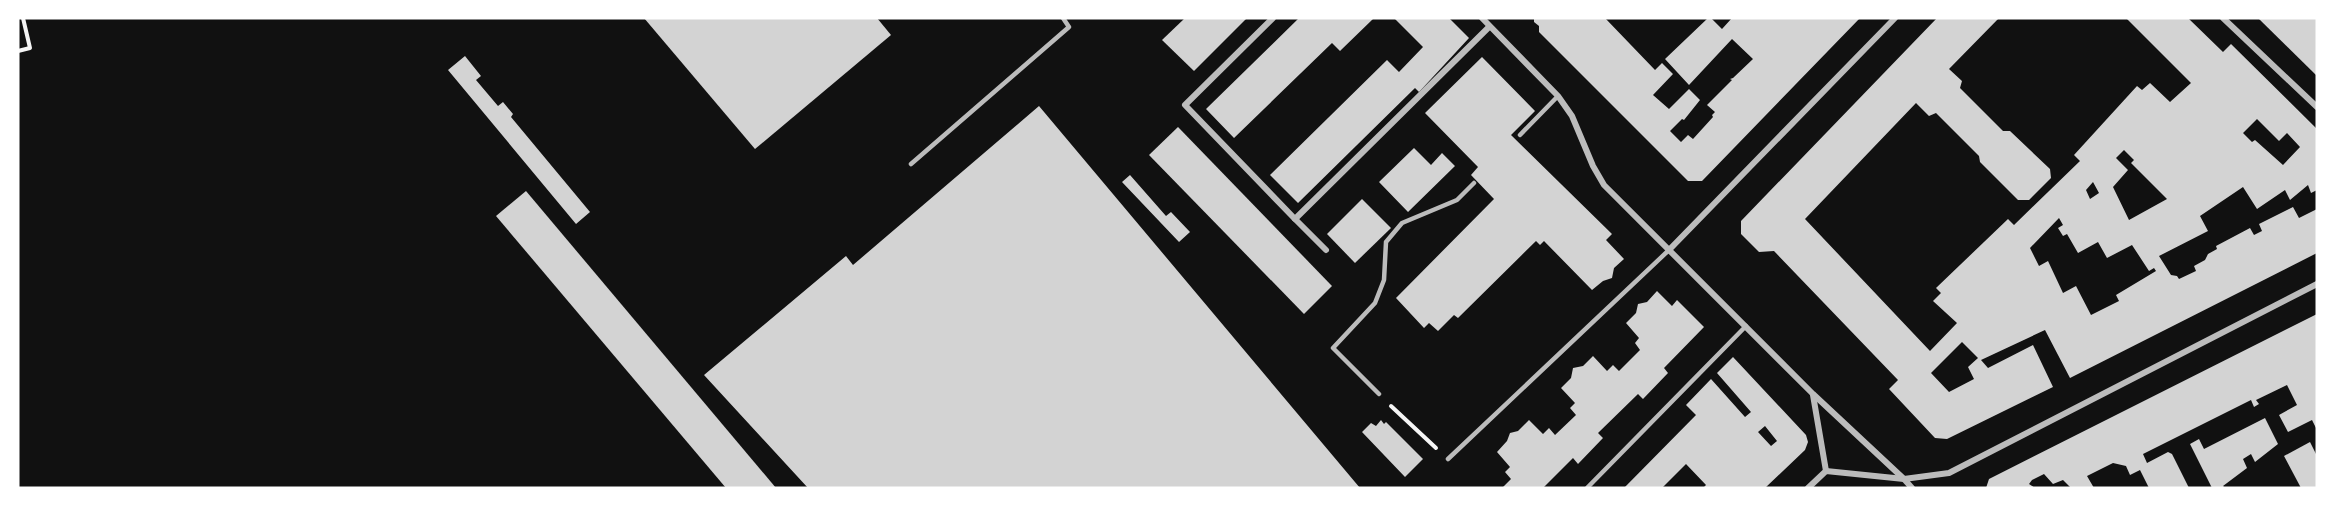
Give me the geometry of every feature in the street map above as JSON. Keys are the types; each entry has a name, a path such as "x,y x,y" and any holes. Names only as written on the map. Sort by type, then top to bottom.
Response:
{"street":[{"path":"1273,18 1185,105 1326,250"},
{"path":"1482,18 1557,96 1572,116 1593,166 1604,185 1813,394 1912,488"},
{"path":"1669,250 1895,18"},
{"path":"2223,18 2317,107"},
{"path":"1295,219 1490,27"},
{"path":"1808,488 1826,471 1904,479 1949,473 2317,284"},
{"path":"1813,394 1826,471"}],"lane":[{"path":"911,164 1069,27 1063,18"},
{"path":"1520,135 1557,96"},
{"path":"1379,394 1333,348 1375,303 1384,280 1386,242 1402,223 1457,200 1474,183"},
{"path":"1448,459 1669,250"},
{"path":"1587,488 1746,326"}],"path":[{"path":"18,51 30,48 23,18"},
{"path":"1379,394 1448,459"}],"building":[{"path":"644,18 877,18 891,35 755,149"},
{"path":"1185,18 1247,18 1194,71 1162,40"},
{"path":"1299,18 1374,18 1340,51 1332,43 1234,138 1206,109"},
{"path":"1394,18 1449,18 1469,38 1419,92 1415,88 1298,203 1270,175 1387,60 1399,72 1423,47"},
{"path":"1534,18 1605,18 1655,70 1662,63 1673,74 1653,95 1669,109 1689,89 1700,100 1684,120 1682,119 1670,131 1681,142 1688,135 1693,139 1713,117 1715,112 1707,105 1732,80 1730,79 1753,59 1732,39 1689,85 1665,59 1708,18 1711,18 1722,29 1732,18 1860,18 1702,181 1688,181 1539,32 1539,26 1534,22"},
{"path":"1937,18 1999,18 1949,69 1962,81 1960,88 2003,131 2010,131 2050,169 2051,178 2029,200 2018,200 1936,113 1929,116 1916,103 1805,219 1930,351 1957,323 1933,301 1941,293 1936,288 2008,219 2014,225 2080,161 2074,155 2137,86 2142,90 2150,83 2170,102 2191,83 2126,18 2188,18 2223,52 2231,44 2317,129 2317,190 2311,193 2308,185 2290,200 2285,190 2257,209 2243,187 2200,216 2208,231 2159,256 2171,275 2179,279 2196,271 2194,266 2205,260 2208,254 2217,249 2216,246 2250,228 2254,235 2262,231 2259,224 2293,207 2299,218 2317,209 2317,253 2070,378 2045,330 1981,360 1988,368 2033,345 2053,387 1947,439 1935,438 1889,389 1898,380 1774,251 1759,252 1741,234 1741,221","holes":["2257,119 2279,141 2287,133 2300,147 2283,165 2255,140 2252,142 2243,133","2124,150 2134,160 2131,163 2167,199 2129,220 2113,187 2128,170 2116,158","2093,182 2099,193 2090,199 2086,190","2059,218 2063,225 2058,228 2063,236 2067,234 2078,253 2098,242 2107,258 2132,245 2149,271 2154,268 2156,271 2116,295 2119,301 2091,315 2076,286 2063,293 2048,261 2039,266 2030,248","1962,342 1978,358 1968,367 1974,379 1949,392 1931,373"]},
{"path":"2258,18 2317,18 2317,76"},
{"path":"465,56 481,76 476,80 498,106 503,102 513,114 511,117 590,212 576,224 448,70"},
{"path":"1482,57 1535,111 1511,135 1612,234 1606,240 1624,259 1614,268 1612,278 1603,281 1592,290 1544,241 1540,245 1536,241 1458,318 1454,315 1438,331 1429,323 1424,328 1396,298 1494,199 1471,175 1478,167 1425,113"},
{"path":"1039,106 1360,488 808,488 704,375 846,256 853,265"},
{"path":"1178,127 1332,286 1304,314 1149,155"},
{"path":"1414,148 1431,165 1442,153 1455,166 1408,212 1379,182"},
{"path":"1130,175 1166,216 1171,212 1190,232 1179,242 1122,182"},
{"path":"526,191 776,488 726,488 496,216"},
{"path":"1362,199 1391,228 1355,263 1327,234"},
{"path":"1657,291 1672,306 1677,300 1704,327 1664,368 1668,373 1643,399 1638,394 1598,433 1603,438 1578,464 1573,458 1543,488 1502,488 1511,479 1505,472 1510,467 1497,452 1507,441 1510,433 1518,431 1529,420 1543,434 1549,428 1555,435 1576,415 1570,408 1575,403 1561,388 1571,378 1573,368 1583,366 1593,356 1607,371 1613,365 1619,371 1640,350 1635,343 1639,338 1626,323 1636,313 1638,304 1647,302"},
{"path":"2317,314 2317,430 2312,420 2288,432 2279,415 2297,405 2287,385 2256,400 2259,404 2254,407 2251,400 2143,454 2147,463 2168,452 2172,454 2189,488 2149,488 2140,470 2130,475 2126,466 2113,463 2087,476 2094,488 2071,488 2063,480 2053,484 2044,474 2029,484 2035,488 1986,488 1989,479"},
{"path":"1733,357 1806,435 1808,442 1805,450 1765,488 1703,488 1706,485 1686,464 1662,488 1624,488 1696,415 1686,405 1711,379 1745,417 1751,412 1717,373","holes":["1765,426 1777,441 1771,446 1758,432"]},
{"path":"2265,418 2278,444 2255,462 2251,454 2243,459 2247,468 2223,486 2225,488 2212,488 2190,444 2199,439 2204,449"},
{"path":"1381,420 1384,424 1386,422 1423,459 1405,477 1362,432 1371,423 1376,426"},
{"path":"2310,442 2317,456 2317,487 2301,488 2284,456"}]}
